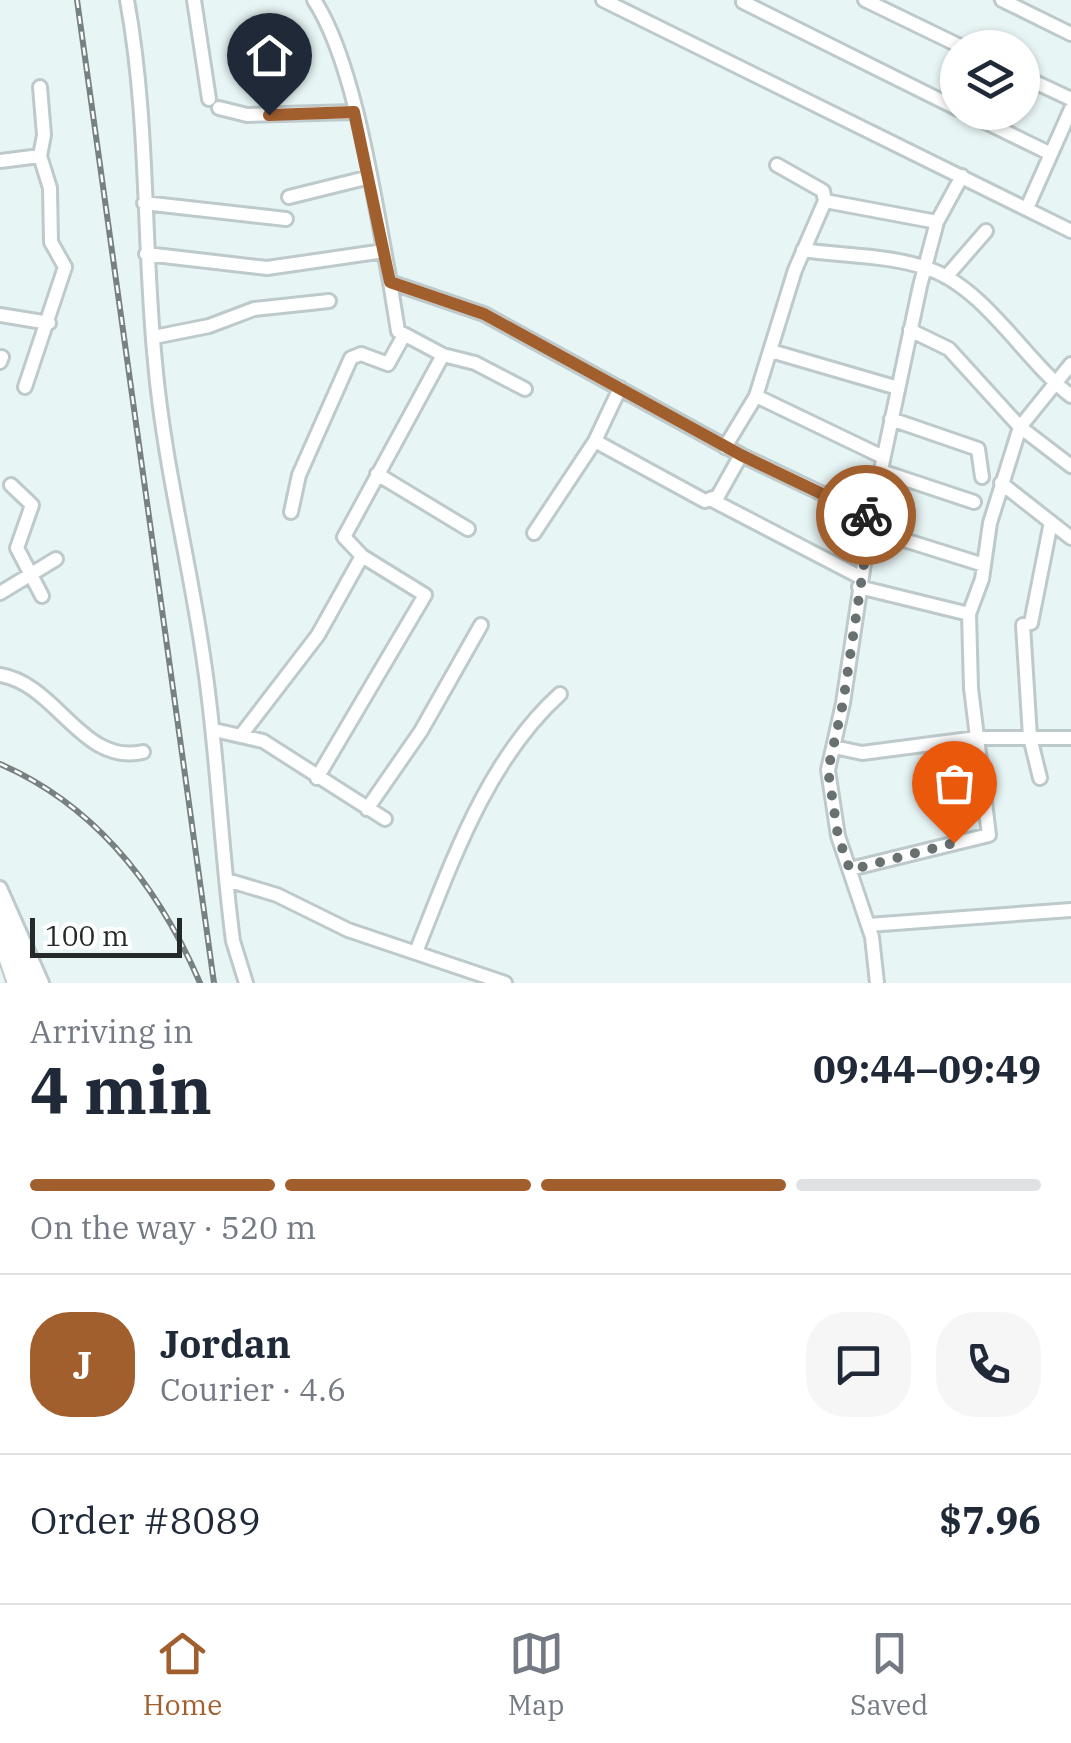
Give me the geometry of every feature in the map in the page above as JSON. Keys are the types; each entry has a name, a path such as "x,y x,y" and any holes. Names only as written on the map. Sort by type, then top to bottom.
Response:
{"main road":[{"path":"0,907 30,983"},
{"path":"0,934 17,983"}],"street":[{"path":"127,0 142,88 146,254 173,498 214,730 233,940 246,983"},
{"path":"194,0 214,104 247,114 354,112"},
{"path":"291,512 299,476 351,358 360,354 388,364 403,337 354,112 337,48 314,0"},
{"path":"603,0 1071,231"},
{"path":"865,0 940,36"},
{"path":"1002,0 1071,34"},
{"path":"743,2 940,99"},
{"path":"1040,84 1071,99"},
{"path":"25,387 65,267 52,242 50,188 40,156 44,134 40,87"},
{"path":"1027,208 1071,109"},
{"path":"1002,130 1049,153"},
{"path":"0,162 40,156"},
{"path":"725,446 756,396 803,250 825,201 822,190 777,165"},
{"path":"877,983 868,925 838,836 828,770 859,582 910,330 937,222 962,176"},
{"path":"289,197 370,177"},
{"path":"825,201 937,222"},
{"path":"144,203 286,219"},
{"path":"946,277 986,232"},
{"path":"803,250 925,267 946,277 1030,352 1053,382 1071,396"},
{"path":"146,254 267,268 384,251"},
{"path":"390,282 484,314 870,523 984,566"},
{"path":"154,337 210,326 254,308 329,300"},
{"path":"0,315 48,322"},
{"path":"910,330 949,349 1020,428 1071,466"},
{"path":"403,337 443,355 475,363 525,388"},
{"path":"771,351 898,388"},
{"path":"317,778 424,602 425,595 419,587 362,556 346,542 344,532 443,355"},
{"path":"850,870 988,834 977,738 970,614 1001,483 1020,428 1071,364"},
{"path":"534,534 595,440 620,388"},
{"path":"756,396 882,464 974,502"},
{"path":"891,420 978,449 982,477"},
{"path":"595,440 705,501 718,496 741,455"},
{"path":"377,474 468,529"},
{"path":"1001,483 1071,538"},
{"path":"11,485 32,505 17,548 42,596"},
{"path":"710,499 859,582 970,614"},
{"path":"1040,778 1030,737 1023,625 1031,623 1051,522"},
{"path":"242,734 318,635 362,556"},
{"path":"0,593 56,560"},
{"path":"367,809 421,732 480,625"},
{"path":"0,675 23,680 40,691 96,744 112,754 142,752"},
{"path":"416,952 447,875 511,746 560,694"},
{"path":"214,730 263,740 385,819"},
{"path":"834,747 862,753 977,738 1071,738"},
{"path":"226,880 277,895 348,930 505,983"},
{"path":"0,888 42,983"},
{"path":"868,925 1071,910"}],"railway":[{"path":"77,0 214,983"},
{"path":"0,764 66,803 121,854 165,915 200,983"}],"way so far":[{"path":"866,515 871,517 843,703 828,770 838,836 850,870 954,843"}],"route":[{"path":"269,115 354,112 390,282 423,290 484,314 741,455 866,515"}]}
